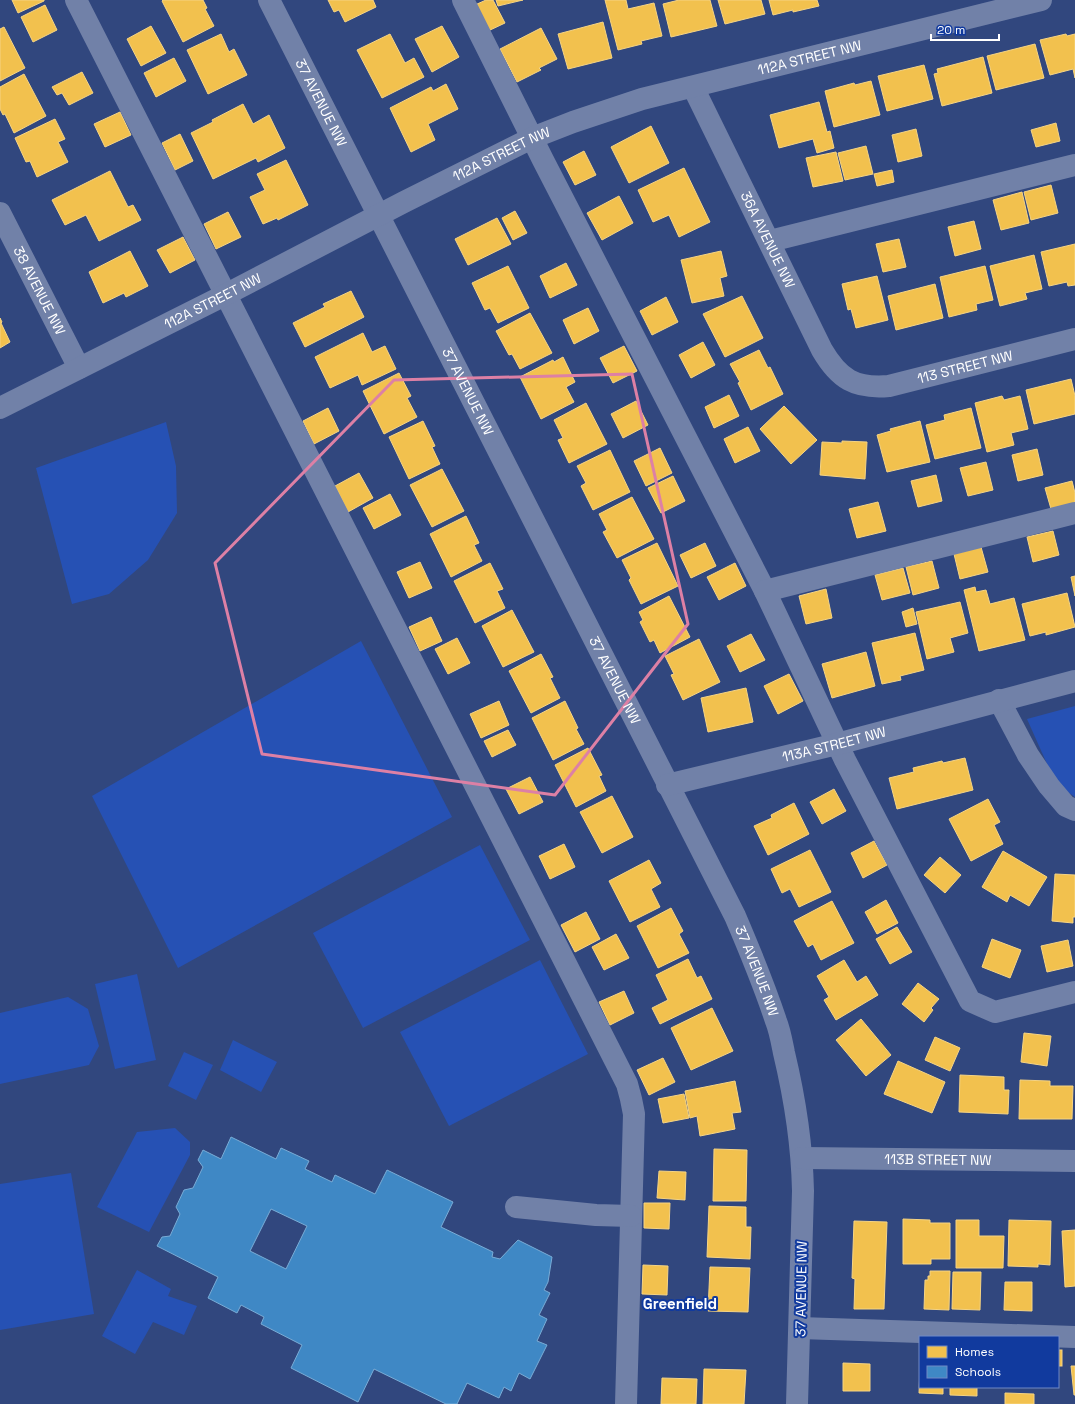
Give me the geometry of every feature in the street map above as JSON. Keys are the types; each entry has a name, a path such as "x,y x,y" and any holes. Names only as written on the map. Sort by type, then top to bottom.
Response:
{"street":[{"path":"76,0 627,1084 632,1099 634,1114 626,1404"},
{"name":"37 AVENUE NW","path":"269,0 735,916 760,975 777,1022 790,1079 802,1158 803,1192 797,1404"},
{"path":"463,0 532,138 765,591 837,744 970,1001 995,1012 1075,992"},
{"name":"112A STREET NW","path":"0,408 532,138 603,111 642,99 693,87 978,7 1041,0"},
{"name":"36A AVENUE NW","path":"693,87 827,359 835,369 855,383"},
{"path":"770,241 1075,165"},
{"name":"38 AVENUE NW","path":"0,213 79,368"},
{"name":"113 STREET NW","path":"855,383 874,387 889,386 1075,339"},
{"path":"765,591 1075,513"},
{"name":"113A STREET NW","path":"668,785 837,744 1075,681"},
{"path":"999,700 1028,755 1049,786 1066,806 1075,810"},
{"name":"113B STREET NW","path":"802,1158 1075,1162"},
{"path":"516,1207 596,1215 631,1216"},
{"path":"800,1328 1044,1336"},
{"path":"1059,1336 1075,1337"}],"highlighted area":[{"path":"632,374 688,624 555,795 262,754 215,563 394,380"}],"shaded area":[{"path":"166,422 176,466 177,513 148,560 109,594 72,604 36,468"},
{"path":"361,641 452,817 178,968 92,796"},
{"path":"1075,706 1075,797 1056,784 1027,719"},
{"path":"480,845 530,940 363,1028 313,933"},
{"path":"540,960 588,1054 449,1126 400,1032"},
{"path":"137,974 156,1060 115,1069 95,984"},
{"path":"68,997 88,1009 99,1046 89,1065 0,1084 0,1013"},
{"path":"233,1040 277,1062 261,1092 220,1070"},
{"path":"184,1052 213,1065 196,1100 168,1086"},
{"path":"175,1128 190,1142 190,1155 149,1232 97,1207 137,1132"},
{"path":"71,1173 94,1314 0,1330 0,1184"},
{"path":"137,1270 171,1289 168,1296 197,1306 184,1335 153,1322 135,1354 102,1336"}],"building: Homes":[{"path":"12,0 44,0 44,1 18,13"},
{"path":"203,0 207,8 205,9 214,26 183,42 162,1"},
{"path":"328,0 373,0 376,7 345,22 339,10 334,12"},
{"path":"486,0 493,0 505,23 488,31 475,5"},
{"path":"496,0 523,0 498,6"},
{"path":"605,0 626,0 628,9 654,3 662,36 641,41 642,44 618,50"},
{"path":"679,0 710,0 717,26 671,37 663,4"},
{"path":"718,0 761,0 765,14 725,24"},
{"path":"769,0 817,0 819,6 773,15"},
{"path":"45,5 57,30 33,42 21,17"},
{"path":"603,22 612,58 568,69 558,34"},
{"path":"151,26 166,53 141,66 127,39"},
{"path":"442,26 459,57 432,72 415,39"},
{"path":"4,27 25,68 0,81 0,29"},
{"path":"541,28 557,59 539,68 541,70 517,82 500,49"},
{"path":"221,34 229,52 234,49 247,75 208,94 187,50"},
{"path":"390,34 405,63 414,58 424,77 382,98 357,50"},
{"path":"1066,34 1067,36 1075,34 1075,78 1073,69 1050,75 1040,40"},
{"path":"1035,44 1044,78 996,90 987,56"},
{"path":"983,57 992,93 942,106 934,74 938,73 937,69"},
{"path":"174,58 186,81 156,97 144,73"},
{"path":"924,65 933,99 887,111 878,76"},
{"path":"82,72 93,93 69,105 62,93 57,95 52,87"},
{"path":"24,74 46,116 14,133 5,114 3,115 0,109 0,87"},
{"path":"871,81 880,115 834,127 825,91 854,83 855,85"},
{"path":"446,84 458,109 428,124 435,140 411,152 390,108 431,87 433,91"},
{"path":"819,102 827,132 830,131 834,148 817,153 813,139 779,148 770,115"},
{"path":"243,104 253,124 269,115 285,148 258,162 256,158 213,179 191,133"},
{"path":"120,112 131,135 105,147 94,124"},
{"path":"55,119 65,139 58,142 68,162 37,177 30,161 26,162 15,138"},
{"path":"1056,123 1060,141 1036,147 1031,130"},
{"path":"651,126 669,163 629,183 611,147"},
{"path":"916,129 922,156 898,162 892,135"},
{"path":"180,134 193,161 175,170 162,143"},
{"path":"866,146 873,174 845,180 838,153"},
{"path":"584,151 596,175 575,185 563,162"},
{"path":"836,152 843,181 813,187 806,158"},
{"path":"286,160 308,205 278,220 277,218 263,224 250,197 265,190 257,174"},
{"path":"684,168 710,222 679,237 669,215 653,222 638,190"},
{"path":"892,170 894,182 877,186 874,174"},
{"path":"110,171 128,207 133,205 141,220 99,241 86,215 65,225 52,200"},
{"path":"1051,185 1058,213 1031,220 1024,192"},
{"path":"1022,192 1029,223 1001,230 993,200"},
{"path":"619,196 633,223 602,240 587,213"},
{"path":"515,211 527,233 513,240 502,218"},
{"path":"228,212 241,237 216,249 204,224"},
{"path":"497,218 511,244 468,265 455,239"},
{"path":"974,221 981,249 955,256 948,227"},
{"path":"183,237 195,260 170,273 157,250"},
{"path":"899,239 906,267 883,272 876,244"},
{"path":"1075,244 1075,285 1068,286 1067,282 1049,286 1041,252"},
{"path":"130,251 148,286 126,297 124,293 103,303 89,272"},
{"path":"721,251 727,276 720,278 724,296 692,303 681,260"},
{"path":"1034,255 1042,289 1025,293 1027,299 1000,306 990,266"},
{"path":"566,263 577,285 550,298 540,276"},
{"path":"508,266 529,308 498,323 490,308 485,310 472,283"},
{"path":"985,266 993,300 976,304 977,310 949,317 940,277"},
{"path":"877,276 888,320 856,328 851,309 848,310 842,284"},
{"path":"935,284 943,318 896,330 888,296"},
{"path":"351,291 364,317 305,347 293,323 325,307 323,304"},
{"path":"742,296 763,338 725,357 703,314"},
{"path":"666,297 678,322 652,335 640,311"},
{"path":"588,308 599,331 574,344 563,320"},
{"path":"530,313 552,353 520,369 512,354 509,355 496,331"},
{"path":"0,318 10,342 0,348"},
{"path":"363,333 372,352 385,346 396,369 362,385 358,375 330,388 315,357"},
{"path":"703,342 715,365 691,378 679,355"},
{"path":"624,346 637,371 613,383 600,358"},
{"path":"759,350 768,368 770,367 783,394 751,410 738,383 740,382 730,364"},
{"path":"563,357 575,382 566,387 574,402 541,419 520,377 553,360 554,362"},
{"path":"399,373 411,396 407,398 417,417 384,434 363,391"},
{"path":"1071,379 1075,396 1075,414 1034,424 1026,390"},
{"path":"729,395 739,416 714,428 705,407"},
{"path":"1002,396 1004,400 1020,396 1028,429 1011,433 1014,445 987,452 975,403"},
{"path":"636,401 648,425 623,438 611,414"},
{"path":"586,403 607,444 569,463 558,440 563,438 554,420"},
{"path":"784,406 817,440 791,464 760,429"},
{"path":"328,408 339,431 314,444 303,421"},
{"path":"971,408 981,448 935,459 926,425 945,420 944,415"},
{"path":"423,421 435,446 432,447 440,464 409,479 389,437"},
{"path":"920,421 930,462 887,472 877,435 891,431 890,429"},
{"path":"748,427 760,451 735,463 724,439"},
{"path":"842,441 867,442 865,479 820,475 822,442 842,443"},
{"path":"660,448 672,473 646,486 634,461"},
{"path":"1037,449 1043,475 1018,481 1012,455"},
{"path":"610,450 630,492 593,510 581,486 586,483 577,466"},
{"path":"986,462 993,490 968,496 960,468"},
{"path":"442,469 464,511 432,527 410,485"},
{"path":"359,473 373,498 348,512 335,486"},
{"path":"936,475 942,501 918,507 911,481"},
{"path":"673,476 685,501 661,513 648,488"},
{"path":"1072,481 1075,493 1075,503 1051,509 1045,488"},
{"path":"390,494 401,515 374,529 363,508"},
{"path":"632,497 654,539 617,558 603,532 607,530 599,514"},
{"path":"878,502 886,531 857,538 849,509"},
{"path":"466,516 479,543 474,545 482,561 451,577 430,534"},
{"path":"1053,531 1059,555 1033,562 1027,537"},
{"path":"657,543 678,586 641,604 629,580 631,578 622,560"},
{"path":"705,543 716,566 691,578 680,555"},
{"path":"981,547 988,572 960,579 954,554"},
{"path":"932,561 939,588 913,595 906,567"},
{"path":"420,562 432,588 409,598 397,572"},
{"path":"490,563 503,589 497,591 505,608 475,623 454,581"},
{"path":"735,563 746,586 719,600 707,577"},
{"path":"903,568 910,593 882,600 875,575"},
{"path":"1075,576 1075,596 1071,577"},
{"path":"975,587 976,592 986,590 990,604 1014,598 1025,640 979,651 964,590"},
{"path":"826,589 832,618 806,624 799,596"},
{"path":"1067,593 1075,627 1046,635 1046,632 1030,636 1022,604"},
{"path":"669,596 690,637 660,653 654,640 650,642 640,622 643,620 639,612"},
{"path":"960,602 968,633 950,638 954,652 927,659 916,612"},
{"path":"913,608 917,624 906,627 902,612"},
{"path":"512,610 534,652 503,667 482,626"},
{"path":"431,617 442,641 420,651 409,627"},
{"path":"915,633 924,670 900,676 901,680 882,684 872,643"},
{"path":"751,634 765,660 740,672 727,646"},
{"path":"457,638 470,663 448,674 435,649"},
{"path":"699,639 720,682 683,700 671,675 674,674 665,656"},
{"path":"866,652 875,686 832,698 822,664"},
{"path":"541,654 553,677 550,678 560,698 531,713 509,671"},
{"path":"789,674 803,701 778,714 764,686"},
{"path":"746,688 753,722 708,732 701,698"},
{"path":"499,701 509,725 481,738 470,714"},
{"path":"565,701 578,728 576,729 584,744 553,760 532,718"},
{"path":"508,730 516,745 492,757 484,741"},
{"path":"588,748 602,775 599,776 606,791 576,807 555,765"},
{"path":"965,758 973,790 897,809 889,778 914,772 913,768 942,761 943,763"},
{"path":"530,777 543,802 519,814 506,789"},
{"path":"834,789 846,811 822,824 810,802"},
{"path":"612,796 633,837 602,853 580,812"},
{"path":"988,799 1000,822 994,825 1003,844 971,861 949,819"},
{"path":"794,803 809,834 768,855 754,826 772,818 771,815"},
{"path":"874,841 887,865 863,878 851,853"},
{"path":"564,844 575,867 550,879 539,856"},
{"path":"810,850 831,892 799,907 790,889 782,893 771,869"},
{"path":"1003,851 1047,877 1029,906 1010,895 1007,902 982,887"},
{"path":"940,857 961,875 945,893 924,875"},
{"path":"649,860 661,883 651,889 660,907 630,922 609,881"},
{"path":"1055,874 1075,875 1075,917 1073,917 1073,923 1052,921"},
{"path":"886,900 898,923 877,934 865,912"},
{"path":"832,901 854,943 821,960 813,944 808,947 794,921"},
{"path":"671,908 683,931 679,934 689,953 658,968 637,926"},
{"path":"586,912 600,939 575,952 561,925"},
{"path":"897,927 912,952 890,964 876,939"},
{"path":"616,934 629,958 604,970 592,947"},
{"path":"992,939 1021,950 1010,978 982,967"},
{"path":"1068,940 1073,966 1047,972 1041,946"},
{"path":"688,959 697,978 701,976 712,999 660,1024 652,1008 668,1000 656,975"},
{"path":"844,960 857,982 866,976 878,995 836,1020 824,1000 829,997 817,976"},
{"path":"918,983 939,999 931,1008 933,1010 924,1022 902,1004"},
{"path":"624,991 634,1013 610,1025 599,1002"},
{"path":"712,1008 733,1051 691,1070 671,1028"},
{"path":"861,1019 891,1055 866,1076 836,1040"},
{"path":"1024,1033 1051,1036 1047,1066 1021,1062"},
{"path":"935,1037 960,1048 950,1071 925,1060"},
{"path":"663,1058 675,1082 649,1095 637,1070"},
{"path":"898,1061 945,1082 932,1113 884,1094"},
{"path":"960,1075 1004,1077 1004,1090 1009,1090 1008,1114 959,1112"},
{"path":"1020,1080 1050,1081 1050,1086 1073,1086 1072,1119 1019,1119"},
{"path":"735,1081 741,1112 732,1113 735,1129 700,1136 697,1116 690,1118 685,1091"},
{"path":"684,1094 689,1118 663,1123 658,1099"},
{"path":"714,1149 747,1150 746,1201 713,1201"},
{"path":"659,1171 686,1172 685,1200 657,1198"},
{"path":"644,1203 670,1203 669,1229 644,1228"},
{"path":"709,1206 746,1207 746,1227 751,1227 750,1259 707,1257"},
{"path":"903,1219 930,1220 930,1223 950,1223 950,1259 931,1259 931,1264 903,1264"},
{"path":"956,1220 979,1220 979,1236 1004,1236 1003,1268 956,1268"},
{"path":"1009,1220 1051,1221 1050,1265 1038,1264 1038,1267 1008,1266"},
{"path":"854,1221 887,1222 884,1309 854,1309 855,1279 852,1278"},
{"path":"1075,1230 1075,1286 1065,1287 1062,1231"},
{"path":"643,1265 668,1266 667,1295 642,1294"},
{"path":"710,1267 750,1268 748,1312 708,1311"},
{"path":"930,1271 950,1271 949,1310 924,1309 925,1280 928,1280"},
{"path":"953,1272 981,1272 980,1310 952,1309"},
{"path":"1005,1282 1032,1282 1032,1311 1004,1310"},
{"path":"1059,1350 1062,1350 1062,1366 1059,1366"},
{"path":"843,1363 870,1364 870,1391 843,1391"},
{"path":"1071,1366 1075,1366 1075,1395 1074,1395"},
{"path":"704,1369 746,1370 744,1404 703,1404"},
{"path":"662,1378 697,1379 696,1404 661,1404"},
{"path":"919,1388 943,1388 943,1394 919,1393"},
{"path":"950,1388 977,1388 977,1396 950,1395"},
{"path":"1005,1393 1034,1394 1034,1404 1005,1404"}],"building: Schools":[{"path":"231,1137 276,1159 281,1148 309,1161 305,1169 332,1182 335,1175 375,1194 387,1170 453,1202 441,1227 493,1252 492,1257 500,1259 518,1240 552,1257 548,1282 544,1290 550,1293 539,1315 547,1319 537,1341 547,1345 530,1379 519,1373 511,1391 504,1387 499,1398 467,1383 457,1404 446,1404 374,1369 358,1402 291,1368 302,1345 261,1324 264,1317 241,1305 237,1313 208,1298 218,1277 157,1246 162,1237 170,1236 180,1214 176,1207 184,1190 193,1188 203,1167 198,1160 203,1150 221,1159","holes":["271,1209 307,1226 286,1269 250,1251"]}],"district":[{"name":"Greenfield","path":"680,1304"}]}
